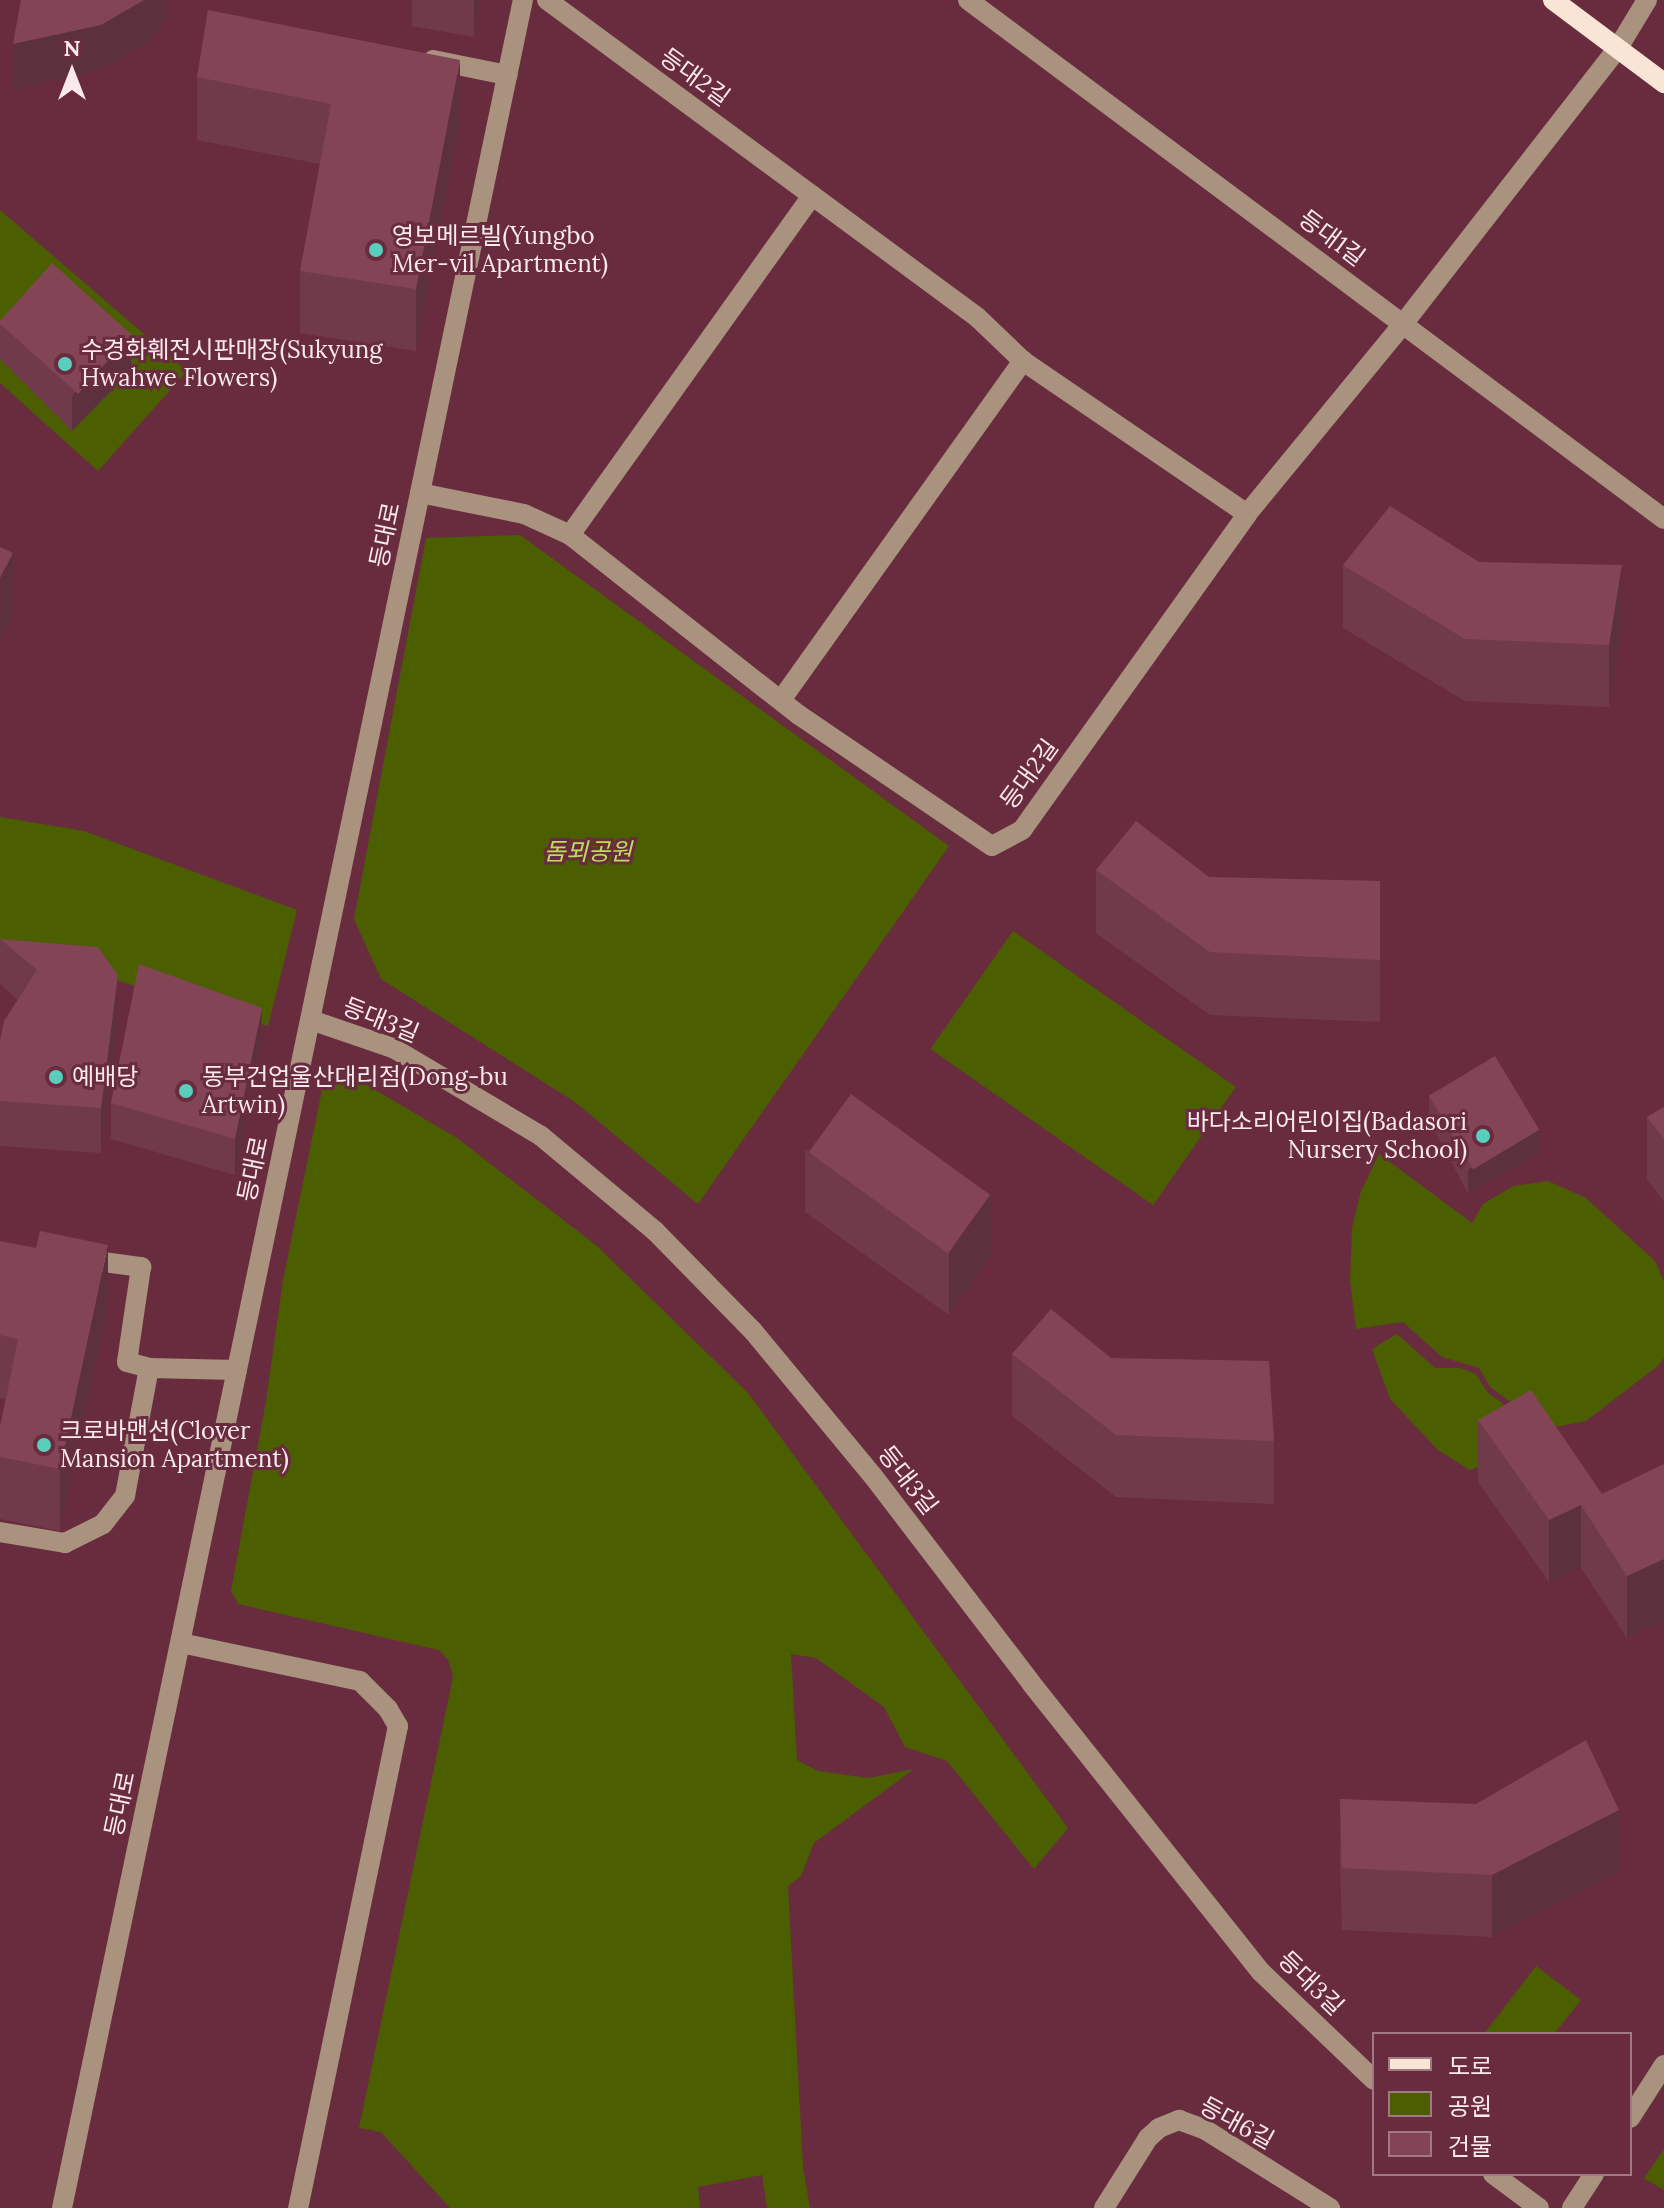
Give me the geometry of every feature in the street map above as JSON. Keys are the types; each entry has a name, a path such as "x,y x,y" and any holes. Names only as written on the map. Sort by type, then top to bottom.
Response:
{"main road":[{"path":"1553,0 1664,83"}],"street":[{"name":"등대로","path":"62,2208 523,0"},
{"name":"등대2길","path":"547,0 977,317 1023,361 1247,514"},
{"name":"등대1길","path":"968,0 1664,519"},
{"name":"등대2길","path":"420,493 524,514 570,535 781,700 992,846 1022,830 1247,514 1403,324 1618,48 1647,0"},
{"path":"416,57 507,75"},
{"path":"570,535 812,196"},
{"path":"781,700 1023,361"},
{"name":"등대3길","path":"311,1020 393,1048 541,1136 655,1231 753,1331 873,1476 1031,1683 1261,1972 1372,2078"},
{"path":"63,1256 141,1267 127,1362 149,1368 237,1370"},
{"path":"0,1532 65,1543 103,1524 125,1496 149,1368"},
{"path":"181,1643 360,1681 388,1709 398,1726 298,2208"},
{"path":"1632,2115 1664,2065"},
{"name":"등대6길","path":"1104,2208 1148,2138 1159,2128 1179,2120 1204,2129 1330,2208"},
{"path":"1496,2176 1539,2208"},
{"path":"1572,2208 1593,2176"}],"green space":[{"path":"0,210 187,371 98,471 0,383"},
{"name":"돔뫼공원","path":"520,535 949,846 698,1204 575,1102 381,979 354,919 426,538"},
{"path":"0,817 84,831 297,910 268,1026 0,945"},
{"path":"1013,931 1236,1087 1153,1205 930,1049"},
{"path":"348,1074 457,1138 597,1246 748,1393 1068,1828 1034,1869 947,1761 905,1747 884,1707 816,1658 791,1654 797,1760 818,1771 868,1778 914,1769 814,1843 801,1876 788,1886 803,2167 810,2208 767,2208 762,2175 698,2187 700,2208 450,2208 381,2132 359,2128 453,1677 449,1661 439,1650 238,1604 231,1591 266,1401 283,1280 322,1090"},
{"path":"1379,1154 1472,1223 1483,1204 1513,1186 1548,1181 1586,1198 1655,1261 1664,1282 1664,1357 1659,1365 1586,1421 1555,1427 1526,1413 1491,1388 1479,1368 1442,1357 1403,1322 1356,1329 1350,1281 1352,1228 1361,1191"},
{"path":"1397,1334 1435,1368 1460,1368 1476,1374 1487,1392 1522,1418 1495,1461 1470,1470 1438,1450 1390,1399 1372,1349"},
{"path":"1536,1966 1581,2000 1556,2032 1486,2032"},
{"path":"1664,2149 1664,2190 1644,2178"}],"building":[{"path":"21,0 144,0 101,25 13,44"},
{"path":"208,10 460,60 416,289 300,271 331,104 197,77"},
{"path":"52,263 132,335 78,394 0,324"},
{"path":"1390,506 1479,562 1622,565 1609,645 1465,639 1343,565"},
{"path":"0,547 13,553 0,578"},
{"path":"1136,821 1209,877 1380,881 1380,960 1210,952 1096,870"},
{"name":"예배당","path":"0,939 98,947 118,975 101,1108 0,1101 0,1041 4,1021 37,970"},
{"name":"동부건업울산대리점(Dong-bu Artwin)","path":"139,964 262,1008 235,1139 111,1103"},
{"name":"바다소리어린이집(Badasori Nursery School)","path":"1495,1056 1539,1130 1473,1169 1429,1096"},
{"path":"851,1094 990,1195 948,1253 809,1152"},
{"path":"1664,1107 1664,1139 1647,1117"},
{"name":"크로바맨션(Clover Mansion Apartment)","path":"40,1231 108,1245 60,1469 0,1457 0,1427 18,1339 0,1335 0,1241 36,1248"},
{"path":"1051,1309 1111,1358 1269,1361 1274,1441 1116,1435 1012,1354"},
{"path":"1531,1390 1602,1494 1664,1464 1664,1559 1627,1576 1581,1505 1549,1520 1478,1420"},
{"path":"1586,1740 1619,1810 1492,1875 1342,1868 1340,1799 1476,1804"}],"place":[{"name":"영보메르빌(Yungbo Mer-vil Apartment)","path":"376,250"},
{"name":"수경화훼전시판매장(Sukyung Hwahwe Flowers)","path":"65,364"},
{"name":"예배당","path":"56,1077"},
{"name":"동부건업울산대리점(Dong-bu Artwin)","path":"186,1091"},
{"name":"바다소리어린이집(Badasori Nursery School)","path":"1483,1136"},
{"name":"크로바맨션(Clover Mansion Apartment)","path":"44,1445"}]}
